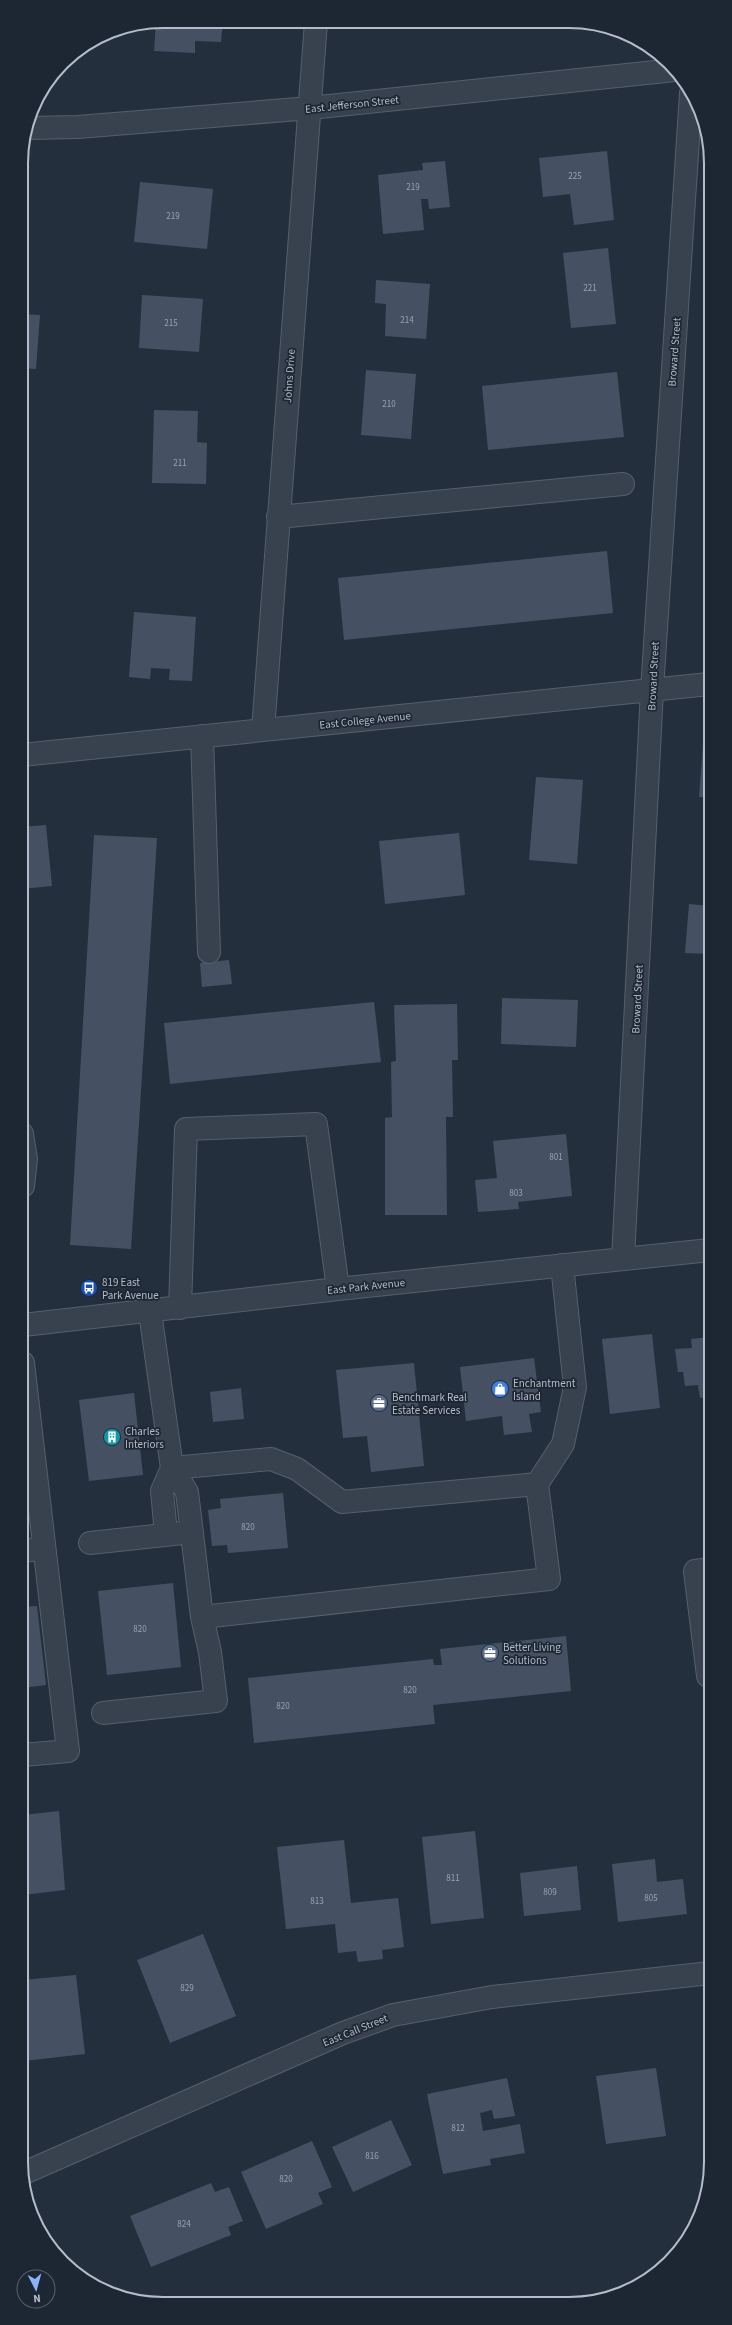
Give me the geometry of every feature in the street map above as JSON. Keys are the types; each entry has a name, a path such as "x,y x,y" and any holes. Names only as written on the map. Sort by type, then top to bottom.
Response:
{"street":[{"name":"Johns Drive","path":"263,730 316,28"},
{"name":"East Jefferson Street","path":"33,128 78,127 310,108 667,71"},
{"name":"Broward Street","path":"623,1259 652,690 690,104"},
{"path":"278,517 624,484"},
{"name":"East College Avenue","path":"28,754 704,685"},
{"path":"202,736 209,952"},
{"path":"180,1308 186,1129 316,1124 338,1289"},
{"name":"East Park Avenue","path":"28,1324 150,1312 338,1289 704,1251"},
{"path":"202,1617 549,1579 537,1484 563,1444 575,1387 562,1265"},
{"path":"103,1714 216,1701 210,1652 202,1617 187,1492 172,1468 150,1312"},
{"path":"28,1421 68,1751 28,1755"},
{"path":"172,1468 270,1459 297,1469 342,1502 537,1484"},
{"path":"166,1534 162,1491 172,1468"},
{"path":"90,1543 192,1532"},
{"path":"28,1550 44,1548"},
{"path":"704,1570 695,1571 704,1644"},
{"name":"East Call Street","path":"29,2171 343,2033 393,2015 492,1997 704,1975"}],"building":[{"path":"156,28 222,28 221,42 195,41 195,53 154,51"},
{"path":"607,151 614,220 574,225 570,194 543,197 539,158"},
{"path":"445,161 450,207 429,209 428,199 421,199 424,230 383,234 378,175 423,170 422,163"},
{"path":"140,182 213,189 207,249 134,242"},
{"path":"608,248 616,324 571,328 563,253"},
{"path":"376,280 430,284 426,339 385,336 386,304 375,303"},
{"path":"142,295 203,299 199,352 139,348"},
{"path":"28,314 40,315 36,369 28,368"},
{"path":"366,370 416,374 411,439 361,435"},
{"path":"617,372 624,437 488,450 482,386"},
{"path":"154,410 198,411 197,442 207,443 206,484 152,483"},
{"path":"607,551 613,613 344,640 338,578"},
{"path":"134,612 196,617 192,681 169,680 170,669 151,668 150,679 129,677"},
{"path":"703,744 704,797 699,797"},
{"path":"536,777 583,780 577,864 529,860"},
{"path":"46,825 52,886 28,888 28,826"},
{"path":"459,833 465,895 385,904 379,841"},
{"path":"94,835 157,838 131,1249 70,1245"},
{"path":"689,904 704,906 704,954 685,953"},
{"path":"229,960 232,984 202,987 200,963"},
{"path":"502,998 578,1000 576,1047 501,1044"},
{"path":"374,1002 381,1062 170,1084 164,1023"},
{"path":"457,1004 458,1060 452,1060 453,1117 446,1117 447,1215 385,1215 385,1118 392,1117 391,1062 396,1061 394,1005"},
{"path":"566,1134 572,1196 518,1202 519,1209 478,1212 475,1180 497,1178 493,1141"},
{"path":"652,1334 660,1408 610,1414 602,1339"},
{"path":"704,1338 704,1398 700,1398 698,1385 685,1386 683,1372 678,1372 675,1349 692,1348 691,1339"},
{"name":"Enchantment Island","path":"534,1358 541,1412 529,1414 532,1432 504,1435 502,1416 466,1421 460,1367"},
{"name":"Benchmark Real Estate Services","path":"414,1363 424,1466 371,1472 367,1436 343,1438 336,1370"},
{"path":"241,1388 244,1419 213,1422 210,1392"},
{"name":"Charles Interiors","path":"134,1393 143,1475 89,1481 79,1400"},
{"path":"283,1493 288,1548 228,1553 227,1545 212,1546 208,1510 221,1508 220,1499"},
{"path":"173,1583 181,1667 107,1675 98,1591"},
{"path":"37,1606 46,1685 28,1687 28,1607"},
{"path":"566,1636 571,1691 433,1705 435,1724 254,1743 248,1678 433,1659 434,1665 442,1665 440,1649"},
{"path":"59,1811 65,1890 28,1894 28,1814"},
{"path":"475,1831 484,1918 431,1924 422,1837"},
{"path":"344,1840 351,1903 398,1898 404,1947 382,1950 383,1959 358,1962 356,1951 338,1953 335,1924 286,1929 277,1847"},
{"path":"655,1859 657,1882 683,1879 687,1914 618,1922 612,1864"},
{"path":"577,1866 581,1910 524,1916 520,1873"},
{"path":"203,1934 236,2016 170,2043 137,1960"},
{"path":"76,1975 85,2054 28,2061 28,1980"},
{"path":"656,2068 666,2136 606,2144 596,2076"},
{"path":"507,2078 515,2116 494,2119 492,2110 480,2113 483,2131 520,2124 525,2153 490,2159 491,2165 443,2174 427,2094"},
{"path":"391,2120 412,2165 353,2192 332,2147"},
{"path":"312,2141 332,2187 318,2193 323,2204 266,2229 241,2172"},
{"path":"211,2183 215,2192 229,2187 243,2221 228,2227 231,2235 151,2267 130,2216"}],"place":[{"name":"819 East Park Avenue","path":"89,1288"},
{"name":"Enchantment Island","path":"500,1389"},
{"name":"Benchmark Real Estate Services","path":"379,1403"},
{"name":"Charles Interiors","path":"112,1437"},
{"name":"Better Living Solutions","path":"490,1653"}]}
